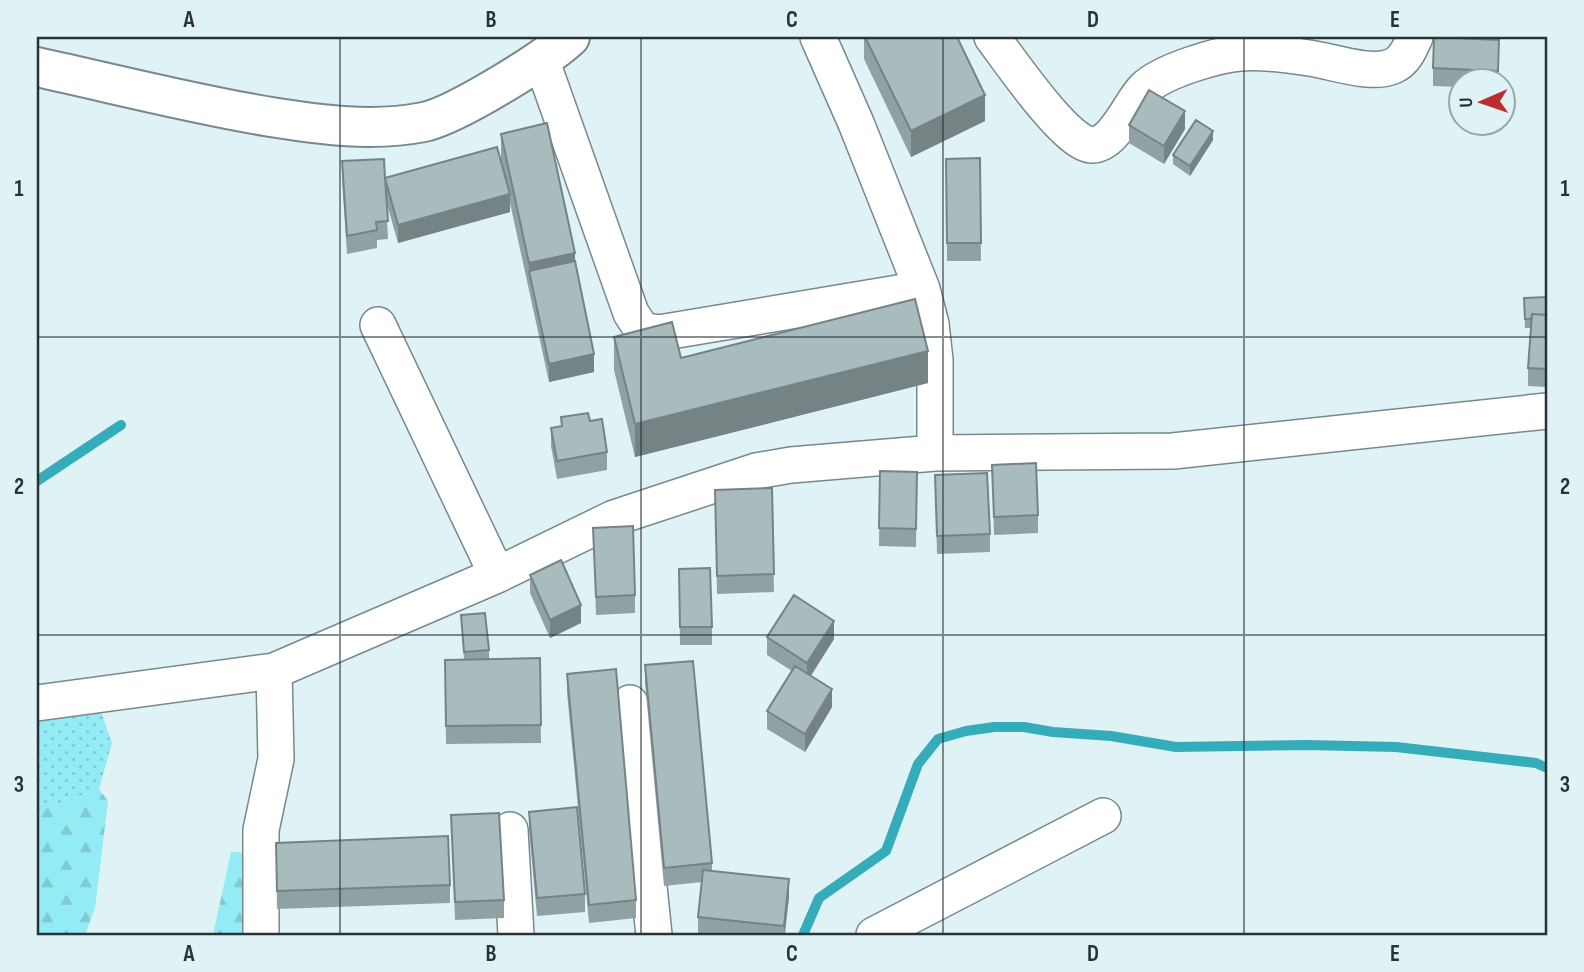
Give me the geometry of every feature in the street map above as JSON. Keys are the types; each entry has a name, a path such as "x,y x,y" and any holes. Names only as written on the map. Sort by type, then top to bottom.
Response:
{"street":[{"path":"818,37 922,289 931,324 935,360 935,453"},
{"path":"992,37 1059,122 1081,142 1092,145 1102,142 1118,127 1146,87 1188,65 1240,53 1309,58 1376,69 1393,66 1405,56 1415,37"},
{"path":"37,67 208,107 334,127 424,122 472,100 555,48 631,313 642,330 658,333 922,289"},
{"path":"378,325 497,575"},
{"path":"37,703 274,671 497,575 608,521 756,471 827,461 935,453 1173,451 1547,411"},
{"path":"261,935 261,830 276,759 274,671"},
{"path":"630,703 654,935"},
{"path":"874,935 1103,816"},
{"path":"510,830 516,935"}],"green space":[{"path":"94,692 112,743 99,789 37,812 37,696"},
{"path":"99,789 108,801 95,908 85,935 37,935 37,812"},
{"path":"231,852 247,853 252,935 213,935"}],"building":[{"path":"865,37 957,37 985,95 911,131"},
{"path":"1434,37 1499,40 1498,66 1433,68"},
{"path":"1149,90 1185,111 1164,146 1129,125"},
{"path":"1196,120 1213,131 1190,166 1173,155"},
{"path":"547,123 575,253 529,263 501,134"},
{"path":"497,147 510,194 398,225 385,178"},
{"path":"980,158 981,243 947,243 946,159"},
{"path":"384,159 388,221 376,222 377,230 347,236 342,161"},
{"path":"575,261 594,354 549,364 529,271"},
{"path":"1547,297 1547,315 1532,314 1531,319 1525,319 1524,298"},
{"path":"915,299 928,351 635,424 614,337 672,322 681,358"},
{"path":"1532,314 1547,315 1547,369 1528,368"},
{"path":"588,413 590,421 602,419 607,452 557,461 551,428 562,426 561,417"},
{"path":"1036,463 1038,515 994,517 992,465"},
{"path":"880,471 917,472 916,529 879,528"},
{"path":"987,473 990,534 937,536 935,475"},
{"path":"772,488 774,574 717,576 715,490"},
{"path":"633,526 635,595 596,597 593,528"},
{"path":"561,560 581,605 550,620 530,575"},
{"path":"710,568 712,627 680,627 679,569"},
{"path":"794,595 834,621 807,663 767,637"},
{"path":"485,613 489,650 464,652 461,615"},
{"path":"540,658 541,725 446,726 445,660"},
{"path":"693,661 712,863 664,868 645,665"},
{"path":"795,666 832,689 805,734 767,711"},
{"path":"616,669 636,900 589,905 567,674"},
{"path":"577,807 585,894 537,898 529,812"},
{"path":"499,813 504,900 455,902 451,815"},
{"path":"448,836 450,885 277,891 276,843"},
{"path":"703,870 789,879 784,926 698,917"}],"waterway":[{"path":"37,481 121,425"},
{"path":"803,935 819,898 886,851 918,764 938,739 966,731 1024,727 1111,736 1176,747 1396,747 1536,763 1547,768"}]}
